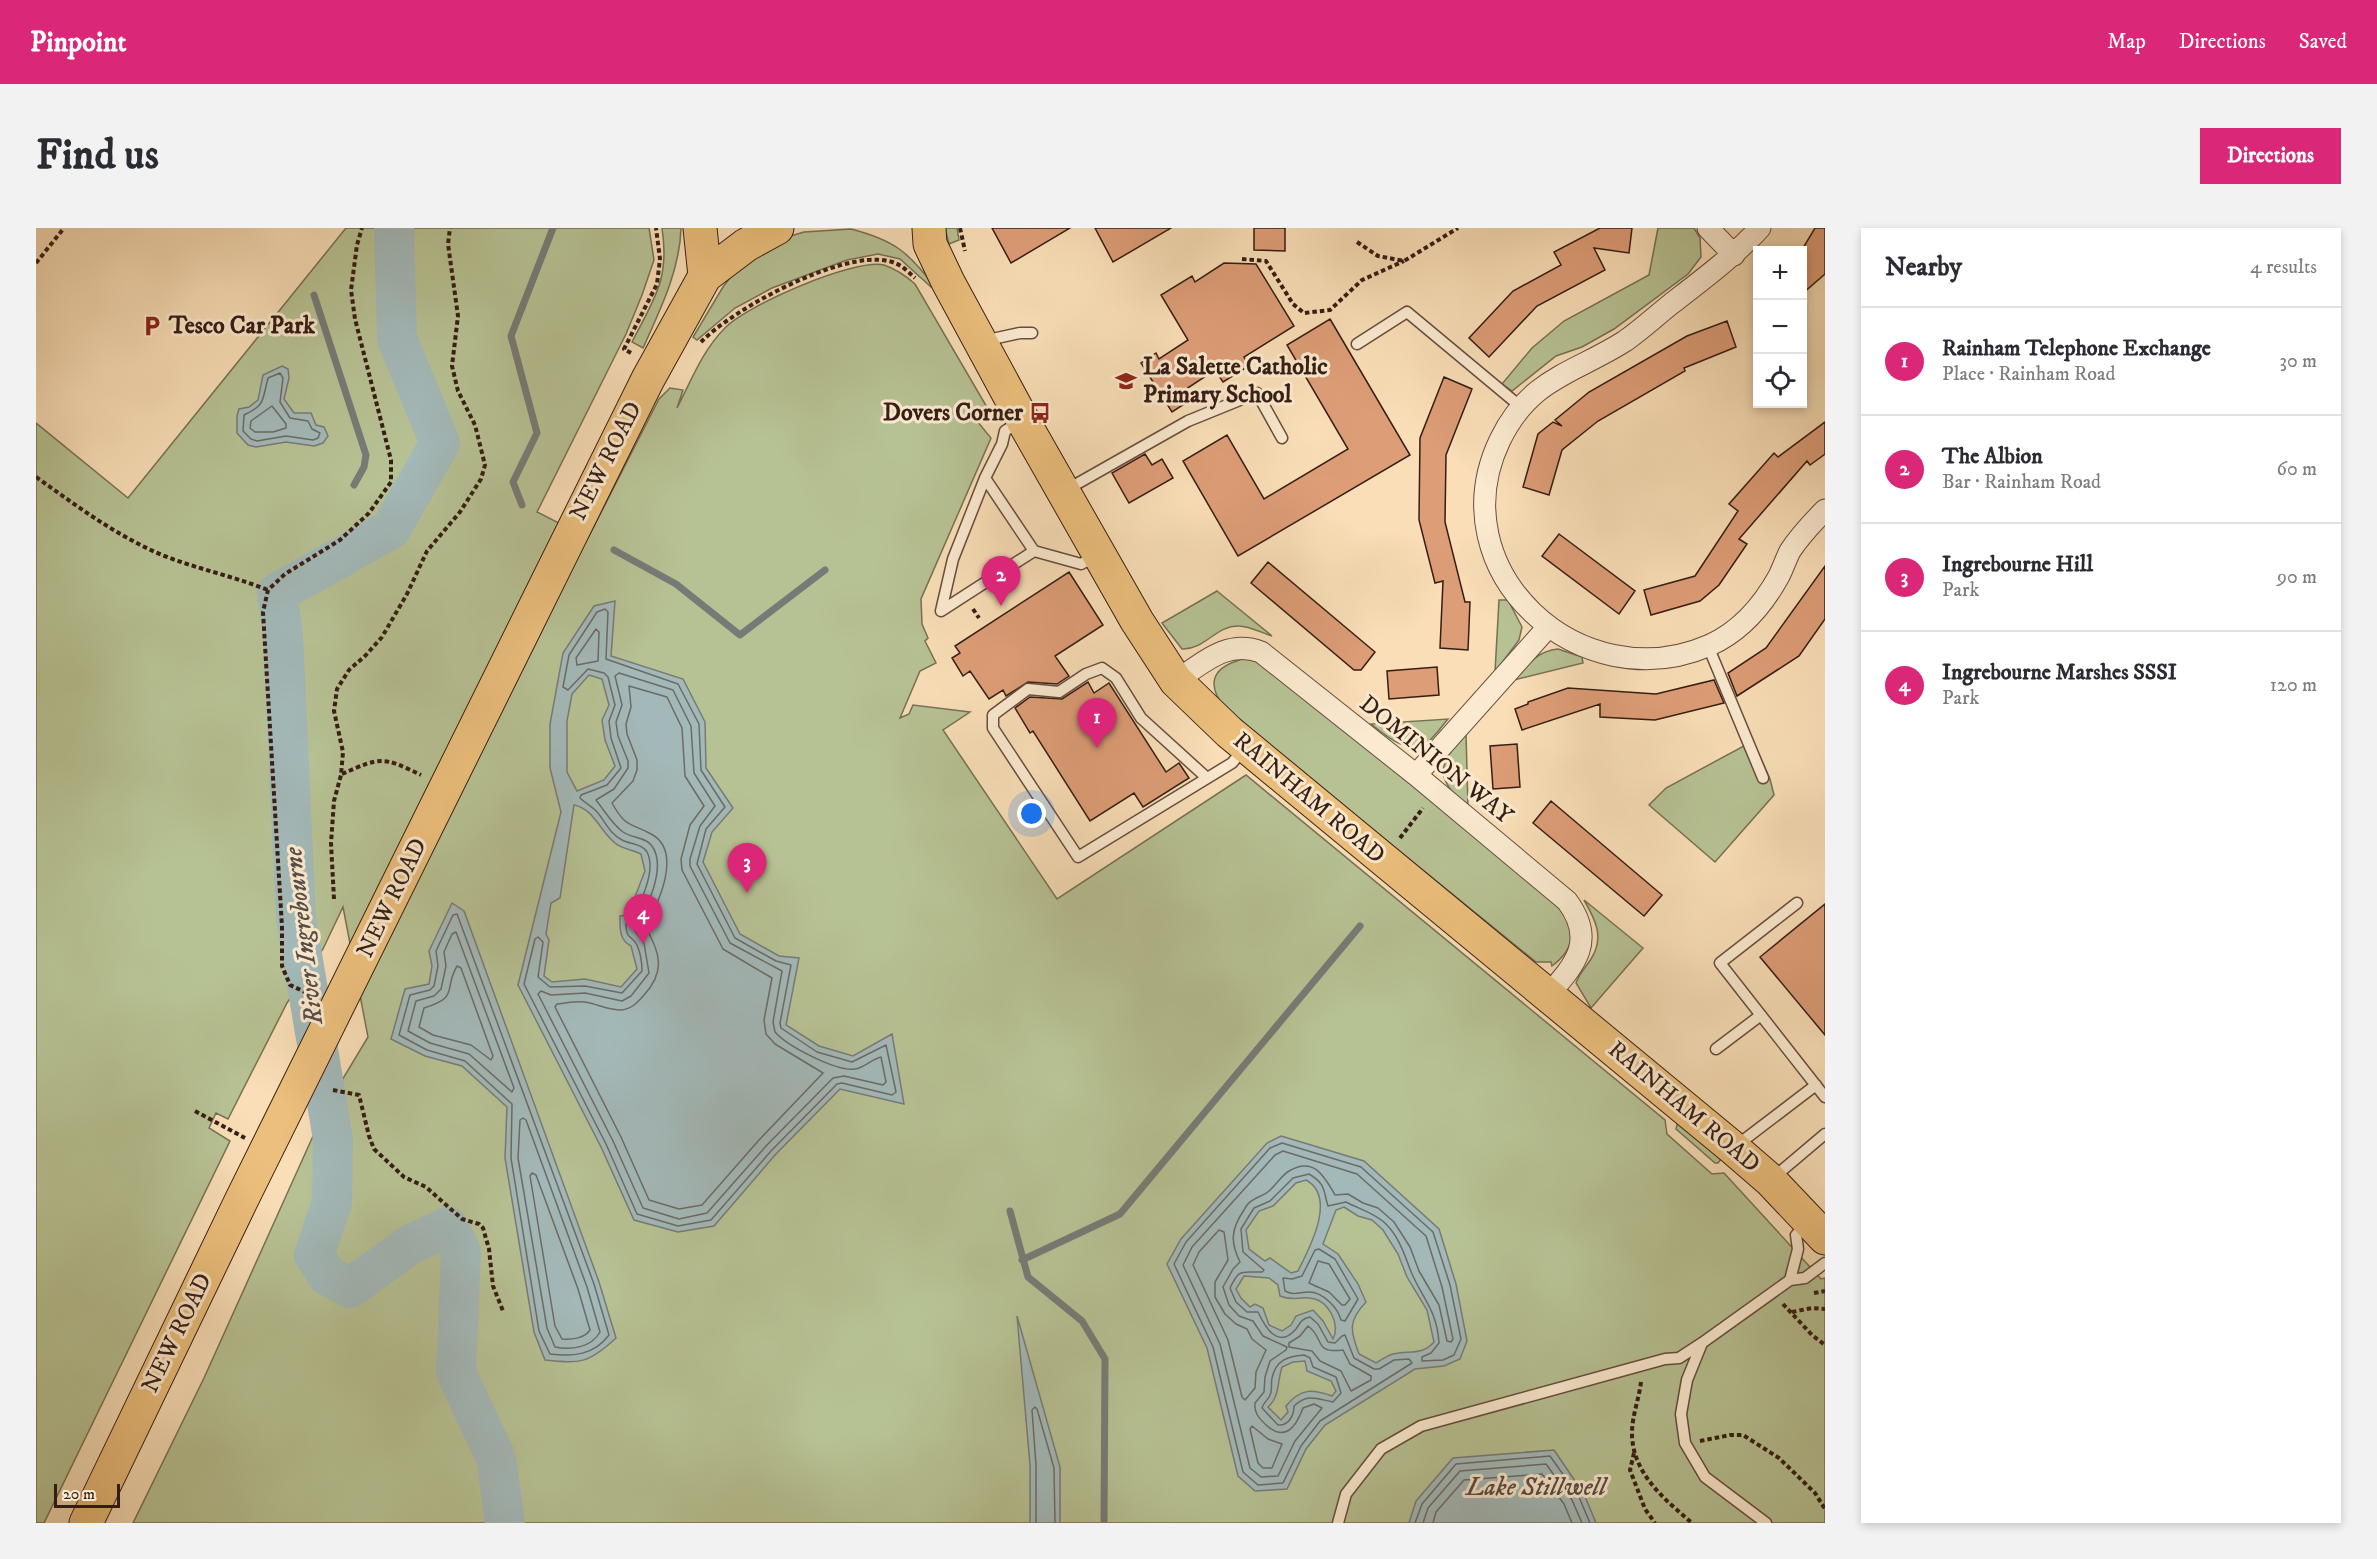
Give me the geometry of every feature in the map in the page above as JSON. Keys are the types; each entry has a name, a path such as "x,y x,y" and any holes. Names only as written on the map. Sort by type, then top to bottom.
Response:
{"main road":[{"path":"700,228 705,276"},
{"name":"NEW ROAD","path":"86,1523 269,1144 390,903 619,434 705,276 746,244 777,228"},
{"name":"RAINHAM ROAD","path":"921,234 1097,555 1176,681 1246,747 1733,1148 1770,1180 1817,1230"}],"street":[{"path":"1708,228 1734,255"},
{"path":"1760,228 1734,255 1625,340 1538,388 1521,407 1500,439 1488,472 1484,501 1486,524 1495,556 1506,580 1519,599 1548,627 1574,643 1602,654 1641,659 1681,654 1708,646 1730,635 1747,620 1773,584 1807,527 1825,510"},
{"path":"1416,775 1548,627"},
{"name":"DOMINION WAY","path":"1176,681 1220,651 1242,647 1261,652 1436,791 1567,902 1576,913 1582,937 1578,956 1548,995"}],"lane":[{"path":"1357,344 1407,312 1521,407"},
{"path":"980,341 1020,333 1032,333"},
{"path":"1063,492 1188,421 1257,393 1282,438"},
{"path":"1023,420 1005,431 1002,444 985,478 953,559 941,611 1034,551"},
{"path":"985,478 1034,551 1081,564 1097,555"},
{"path":"1708,646 1763,778"},
{"path":"1207,778 1141,718 1116,678 1102,668 1086,674 1059,692 1028,689 993,715 993,728 1077,857 1232,763 1246,747"},
{"path":"1797,903 1720,963 1825,1097"},
{"path":"1716,1049 1761,1015"},
{"path":"1733,1148 1816,1085"},
{"path":"1770,1180 1825,1134"},
{"path":"1790,1280 1798,1249 1796,1235 1817,1230"},
{"path":"1338,1523 1346,1494 1381,1449 1421,1426 1665,1359 1679,1358 1790,1280 1804,1278 1825,1263"},
{"path":"1702,1343 1687,1380 1681,1414 1685,1443 1706,1477 1766,1523"}],"path":[{"path":"36,262 64,228"},
{"path":"307,993 290,985 282,966 282,927 263,612 268,590 285,573 340,540 369,513 391,482 391,460 355,319 351,290 357,245 362,228"},
{"path":"334,899 332,843 334,801 344,752 334,711 337,689 349,670 382,637 407,594 427,551 460,512 481,479 485,465 476,425 458,391 452,366 458,316 448,244 450,228"},
{"path":"624,348 657,284 660,259 656,228"},
{"path":"1242,259 1266,261 1293,304 1304,313 1330,310 1362,280 1404,261 1458,228"},
{"path":"1357,242 1378,256 1404,261"},
{"path":"696,350 702,341 729,318 758,300 800,280 840,266 872,259 888,261 902,265 918,282"},
{"path":"36,477 102,525 140,544 199,569 248,582 268,590"},
{"path":"341,775 374,760 389,761 405,768"},
{"path":"1394,847 1436,791"},
{"path":"333,1090 359,1095 371,1144 404,1177 426,1187 462,1219 479,1224 483,1228 489,1249 493,1286 503,1311"},
{"path":"195,1111 269,1144"},
{"path":"1775,1291 1803,1326 1825,1345"},
{"path":"1792,1312 1812,1308 1825,1309"},
{"path":"1642,1366 1640,1394 1632,1431 1634,1453 1630,1470 1645,1509 1655,1523"},
{"path":"1685,1443 1730,1435 1743,1436 1779,1458 1815,1493 1825,1509"},
{"path":"1634,1453 1643,1473 1661,1496 1692,1523"}],"green space":[{"path":"346,228 649,228 654,260 642,295 626,334 537,512 588,538 659,399 670,388 683,390 677,408 710,346 735,319 776,297 826,276 870,265 884,265 901,273 915,284 988,409 977,421 991,438 921,599 922,624 928,638 925,641 936,663 920,671 900,718 909,714 913,705 970,712 943,730 1057,899 1246,775 1665,1120 1667,1134 1712,1174 1724,1173 1821,1279 1825,1278 1825,1523 133,1523 204,1378 327,1105 368,1037 343,907 323,949 287,1003 228,1119 216,1113 209,1128 230,1141 44,1523 36,1523 36,423 128,498"},
{"path":"662,228 681,228 680,244 668,290 643,348 632,342 653,300 662,275 664,246"},
{"path":"945,228 957,228 959,240 949,244"},
{"path":"1658,228 1694,228 1700,238 1701,257 1688,274 1614,329 1582,347 1556,356 1512,391 1502,384 1532,348 1564,321 1649,275"},
{"path":"851,229 866,233 898,248 916,264 934,286 931,287 900,259 878,254 847,260 772,288 735,308 697,340 693,337 736,270 774,241 804,232"},
{"path":"1217,591 1272,636 1247,627 1231,627 1197,646 1182,649 1162,623"},
{"path":"1499,600 1508,600 1522,627 1519,640 1495,672"},
{"path":"1558,649 1582,657 1583,663 1514,680 1538,656"},
{"path":"1247,658 1265,665 1558,905 1571,930 1569,945 1560,959 1552,966 1551,962 1536,962 1227,711 1216,692 1215,677 1226,666"},
{"path":"1448,719 1428,742 1413,747 1398,743 1371,724"},
{"path":"1466,733 1468,809 1450,788 1443,771 1449,754"},
{"path":"1753,741 1770,779 1774,795 1715,862 1649,805 1666,788"},
{"path":"1584,900 1643,948 1591,1008 1576,983 1595,951 1598,936 1595,921"},
{"path":"1678,1121 1721,1159 1718,1163 1715,1163 1676,1129"}],"water":[{"path":"282,366 288,369 289,378 284,399 294,413 311,413 316,425 324,427 328,436 323,443 314,446 286,442 256,447 248,445 237,433 239,409 249,407 258,400 263,375"},
{"path":"615,601 611,656 683,679 705,722 706,768 733,808 712,832 703,862 740,934 779,956 799,958 786,1025 819,1046 853,1056 892,1034 904,1104 840,1089 775,1155 714,1226 678,1232 634,1220 601,1147 518,985 561,812 550,768 550,724 563,653 594,606","holes":["589,675 602,679 609,705 602,720 605,740 615,766 604,780 577,791 567,772 567,721 572,694","574,805 587,811 615,843 641,854 645,871 628,915 620,916 621,933 624,940 631,946 637,969 621,987 585,979 552,982 544,976 549,940 546,934 551,903 560,898"]},
{"path":"452,903 464,911 599,1282 616,1338 599,1353 584,1360 567,1362 545,1360 534,1332 505,1158 507,1107 462,1066 425,1056 391,1039 405,989 429,984 432,966 429,951"},
{"path":"1281,1136 1364,1161 1439,1229 1456,1284 1467,1341 1460,1359 1444,1366 1415,1369 1325,1425 1306,1449 1287,1489 1255,1491 1238,1476 1207,1348 1167,1264 1181,1239 1267,1143","holes":["1306,1180 1315,1188 1320,1198 1320,1210 1309,1249 1298,1271 1291,1273 1270,1258 1265,1261 1249,1249 1246,1230 1259,1211 1273,1206 1296,1183","1344,1207 1358,1216 1372,1220 1383,1230 1427,1310 1434,1342 1425,1349 1391,1355 1376,1363 1359,1354 1352,1326 1356,1315 1366,1302 1358,1284 1338,1254 1323,1244 1336,1210","1244,1276 1269,1278 1278,1285 1280,1296 1316,1299 1327,1307 1334,1320 1333,1339 1323,1321 1313,1310 1296,1316 1291,1325 1282,1331 1269,1325 1263,1308 1255,1304 1250,1307 1236,1289","1305,1361 1307,1371 1331,1381 1336,1391 1332,1396 1313,1391 1302,1393 1286,1406 1288,1412 1281,1420 1268,1407 1275,1399 1282,1367 1293,1362"]},
{"path":"1017,1316 1060,1467 1060,1523 1030,1523 1030,1465"},
{"name":"Lake Stillwell","path":"1554,1450 1584,1494 1596,1523 1409,1523 1416,1501 1453,1458"}],"building":[{"path":"992,228 1070,228 1011,263"},
{"path":"1095,228 1171,228 1113,262"},
{"path":"1254,228 1285,228 1285,251 1254,250"},
{"path":"1600,228 1632,228 1629,253 1594,248 1605,270 1537,306 1489,357 1469,338 1513,291 1561,265 1554,252"},
{"path":"1815,228 1825,228 1825,274 1807,290 1807,246 1804,246"},
{"path":"1224,263 1256,264 1294,326 1244,357 1249,366 1223,382 1215,370 1183,391 1189,401 1172,412 1141,363 1156,353 1159,359 1188,340 1161,295 1192,276 1195,282"},
{"path":"1330,319 1410,455 1238,556 1183,461 1227,435 1264,499 1348,449 1287,345"},
{"path":"1727,321 1736,347 1684,368 1685,371 1598,421 1562,450 1549,495 1523,487 1538,434 1553,422 1562,426 1555,420 1589,392 1687,336"},
{"path":"1444,377 1472,389 1446,455 1445,522 1465,602 1470,602 1468,650 1440,648 1443,581 1435,583 1419,520 1420,438"},
{"path":"1825,422 1825,454 1810,465 1807,461 1739,539 1747,544 1719,585 1700,601 1651,615 1644,590 1695,576 1738,511 1729,504 1774,453 1778,457"},
{"path":"1145,454 1152,465 1162,459 1173,478 1129,503 1112,473"},
{"path":"1559,534 1635,591 1619,614 1542,556"},
{"path":"1268,562 1375,652 1361,670 1354,670 1251,583"},
{"path":"1825,566 1825,619 1799,656 1737,696 1728,673 1766,648"},
{"path":"1069,572 1103,625 1055,656 1069,676 1057,684 1028,682 1006,696 1003,690 989,699 970,671 963,676 952,658 960,653 955,646"},
{"path":"1437,667 1439,695 1389,699 1387,671"},
{"path":"1714,680 1724,703 1655,720 1600,717 1600,704 1522,730 1515,709 1568,688 1656,694"},
{"path":"1088,682 1094,693 1109,683 1166,772 1179,763 1189,778 1143,807 1134,793 1090,821 1033,731 1030,733 1015,708 1030,697 1062,699"},
{"path":"1517,744 1520,787 1493,789 1490,746"},
{"path":"1551,801 1662,895 1644,916 1533,823"},
{"path":"1825,904 1825,1035 1760,957"}],"waterway":[{"name":"River Ingrebourne","path":"394,228 397,339 440,443 391,529 277,593 283,636 296,919 333,1139 332,1202 314,1255 327,1275 350,1288 411,1244 448,1227 461,1251 456,1373 496,1458 505,1523"},
{"path":"522,505 513,482 537,433 511,336 553,228"},
{"path":"314,295 366,455 364,467 354,485"},
{"path":"614,550 676,584 740,635 825,570"},
{"path":"1022,1260 1120,1214 1360,926"},
{"path":"1010,1211 1028,1277 1082,1321 1105,1359 1104,1523"}],"place":[{"name":"Tesco Car Park","path":"152,326"},
{"name":"La Salette Catholic Primary School","path":"1126,381"},
{"name":"Dovers Corner","path":"1040,413"},
{"name":"The Albion","path":"1001,606"},
{"name":"Rainham Telephone Exchange","path":"1097,748"},
{"name":"Ingrebourne Hill","path":"747,893"},
{"name":"Ingrebourne Marshes SSSI","path":"643,944"}]}
